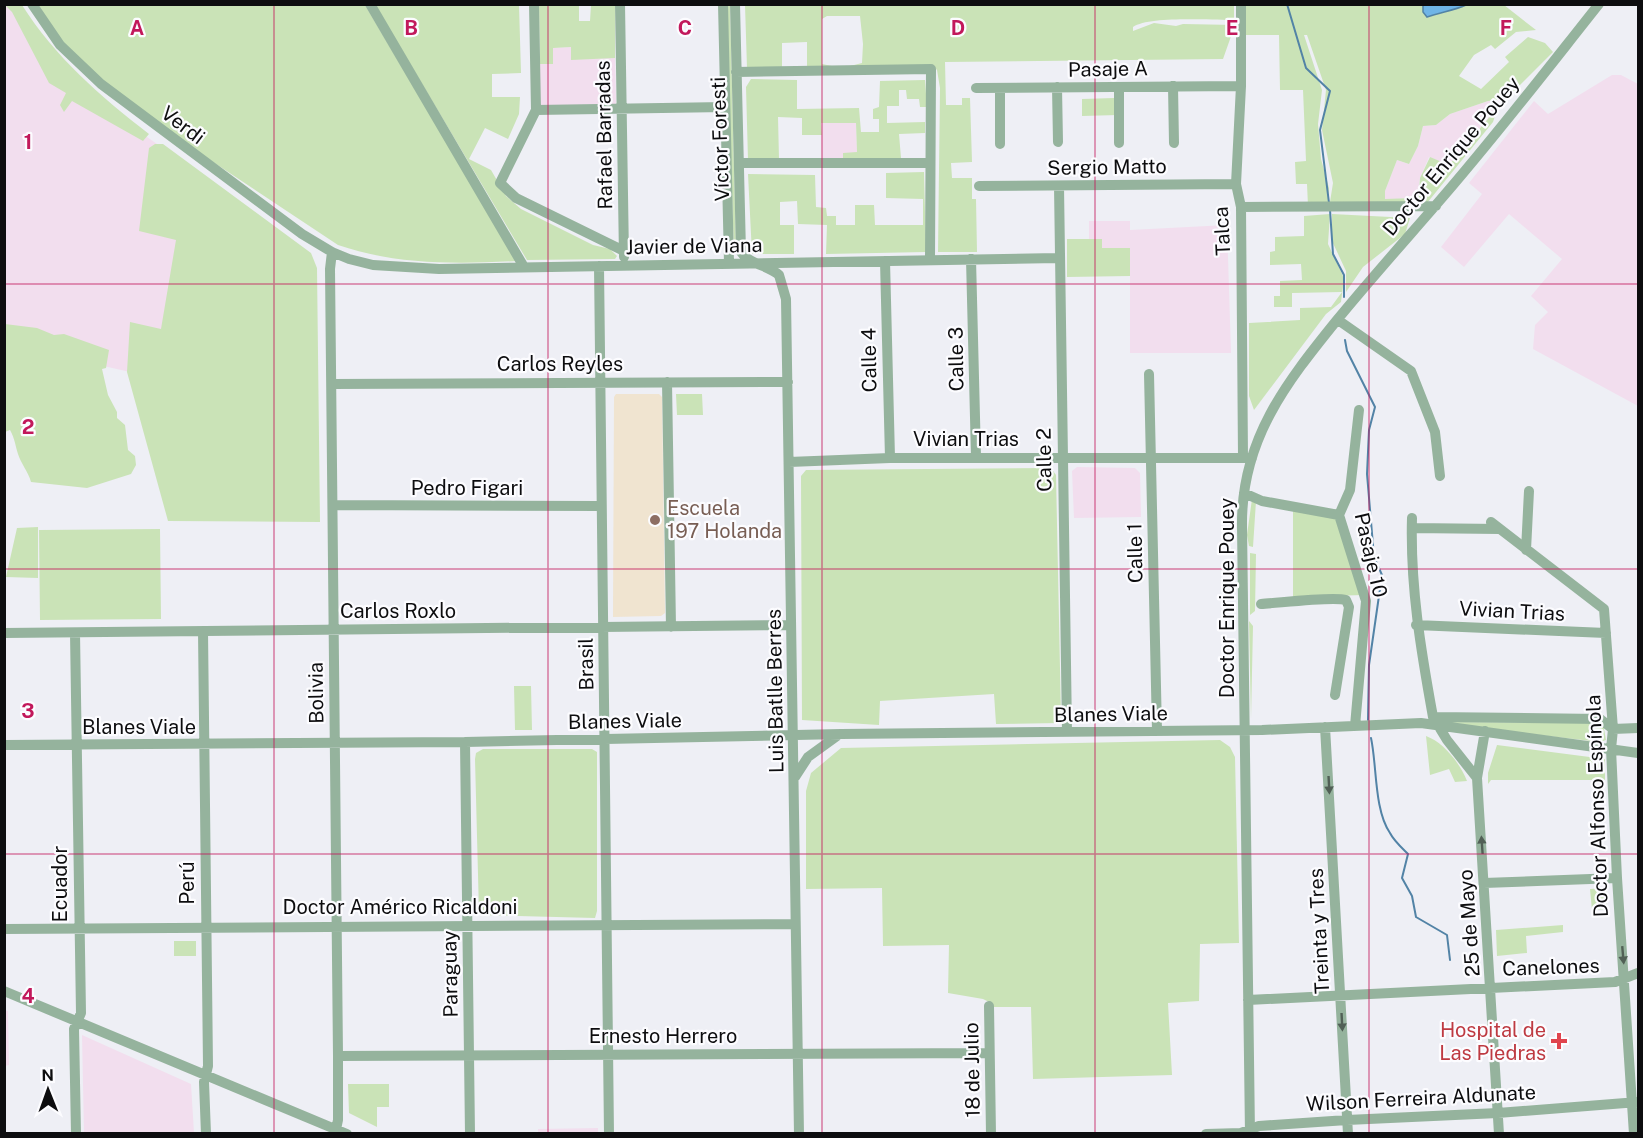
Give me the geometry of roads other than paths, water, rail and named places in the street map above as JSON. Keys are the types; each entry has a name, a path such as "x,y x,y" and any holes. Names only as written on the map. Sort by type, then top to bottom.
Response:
{"street":[{"name":"Verdi","path":"32,4 60,45 101,84 272,213 332,252"},
{"path":"370,4 524,267"},
{"path":"534,4 536,111 500,183 516,198 624,251"},
{"name":"Rafael Barradas","path":"620,4 625,266"},
{"name":"Víctor Foresti","path":"723,4 729,263"},
{"name":"Víctor Foresti","path":"735,4 741,252 756,263"},
{"name":"Talca","path":"1241,4 1241,86 1236,184 1241,207 1248,457"},
{"name":"Doctor Enrique Pouey","path":"1250,1132 1242,526 1248,457 1280,394 1378,269 1436,206 1598,5"},
{"path":"736,72 931,69 930,259"},
{"path":"1173,86 1174,143"},
{"name":"Pasaje A","path":"976,88 1241,86"},
{"path":"1057,87 1058,142"},
{"path":"1119,87 1119,143"},
{"path":"1000,88 1000,144"},
{"path":"536,111 725,107"},
{"path":"739,163 929,163"},
{"name":"Sergio Matto","path":"979,186 1236,184"},
{"name":"Calle 2","path":"1059,186 1058,258 1067,732"},
{"path":"1241,207 1436,206"},
{"name":"Javier de Viana","path":"332,252 373,265 439,269 1058,258"},
{"name":"Bolivia","path":"332,252 330,269 333,384 333,630 338,1056 336,1131"},
{"name":"Calle 3","path":"971,259 976,457"},
{"name":"Calle 4","path":"885,261 890,458"},
{"name":"Luis Batlle Berres","path":"756,263 775,271 783,281 786,299 799,1134"},
{"name":"Brasil","path":"599,266 609,1134"},
{"path":"1338,320 1411,371 1434,432 1440,476"},
{"name":"Calle 1","path":"1149,374 1156,731"},
{"name":"Carlos Reyles","path":"333,384 600,381 788,382"},
{"path":"667,382 671,627"},
{"name":"Pasaje 10","path":"1355,726 1366,601 1339,514 1350,489 1359,410"},
{"name":"Vivian Trias","path":"789,462 976,457 1248,457"},
{"path":"1526,550 1529,491"},
{"path":"1244,493 1262,501 1339,514"},
{"name":"Pedro Figari","path":"333,505 600,506"},
{"name":"Doctor Alfonso Espínola","path":"1416,625 1412,523 1495,525 1604,609 1613,729 1611,749 1617,878 1635,1102 1634,1134"},
{"path":"1261,604 1338,597 1346,600 1349,606 1335,695"},
{"name":"Carlos Roxlo","path":"4,633 791,625"},
{"path":"1416,625 1435,720 1477,778"},
{"name":"Vivian Trias","path":"1416,625 1606,633"},
{"name":"Perú","path":"203,631 208,1066 206,1134"},
{"name":"Ecuador","path":"75,633 81,1013 75,1029 76,1134"},
{"path":"1435,720 1600,719 1613,729 1638,728"},
{"path":"1435,720 1485,731 1638,753"},
{"name":"Blanes Viale","path":"4,745 465,742 841,734 1245,730 1435,720"},
{"name":"Treinta y Tres","path":"1325,727 1348,1134"},
{"name":"25 de Mayo","path":"1485,731 1477,778 1499,1134"},
{"path":"795,777 808,757 841,734"},
{"name":"Paraguay","path":"465,742 470,1134"},
{"path":"1484,883 1617,878"},
{"name":"Doctor Américo Ricaldoni","path":"4,929 467,924 606,926 795,924"},
{"name":"Canelones","path":"1248,1000 1615,982 1638,973"},
{"path":"4,991 347,1134"},
{"name":"18 de Julio","path":"989,1006 992,1134"},
{"name":"Ernesto Herrero","path":"338,1056 989,1053"},
{"name":"Wilson Ferreira Aldunate","path":"1206,1134 1250,1132 1259,1126 1498,1113 1635,1102"}],"water":[{"path":"1423,4 1466,5 1427,17 1423,12"}],"waterway":[{"path":"1287,4 1306,68 1330,91 1320,130 1329,203"},
{"path":"1330,210 1333,254 1344,275 1344,297"},
{"path":"1345,340 1347,351 1375,407 1369,430 1367,474 1374,557 1382,575 1369,665 1368,720"},
{"path":"1371,738 1381,812 1392,836 1408,854 1402,878 1412,896 1416,917 1447,935 1450,960"}],"place":[{"name":"Escuela 197 Holanda","path":"655,520"},
{"name":"Hospital de Las Piedras","path":"1559,1041"}]}
